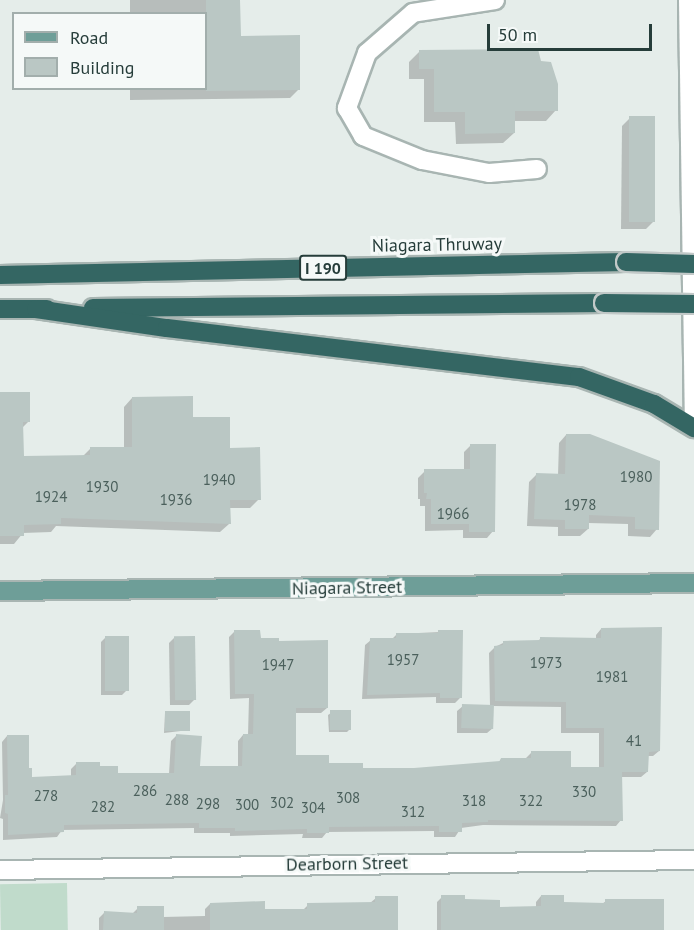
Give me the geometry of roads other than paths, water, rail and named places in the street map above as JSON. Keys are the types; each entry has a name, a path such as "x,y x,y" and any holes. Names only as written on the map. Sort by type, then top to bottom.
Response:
{"highway":[{"name":"Niagara Thruway","path":"0,275 626,262 694,264"},
{"name":"I 190","path":"0,309 694,304"},
{"path":"36,309 167,328 579,377 654,404 694,428"}],"main road":[{"name":"Niagara Street","path":"0,591 694,584"}],"street":[{"path":"495,0 413,13 368,53 347,108 363,136 422,160 489,173 537,170"},
{"path":"688,0 694,417"},
{"name":"Dearborn Street","path":"0,870 694,860"}]}
